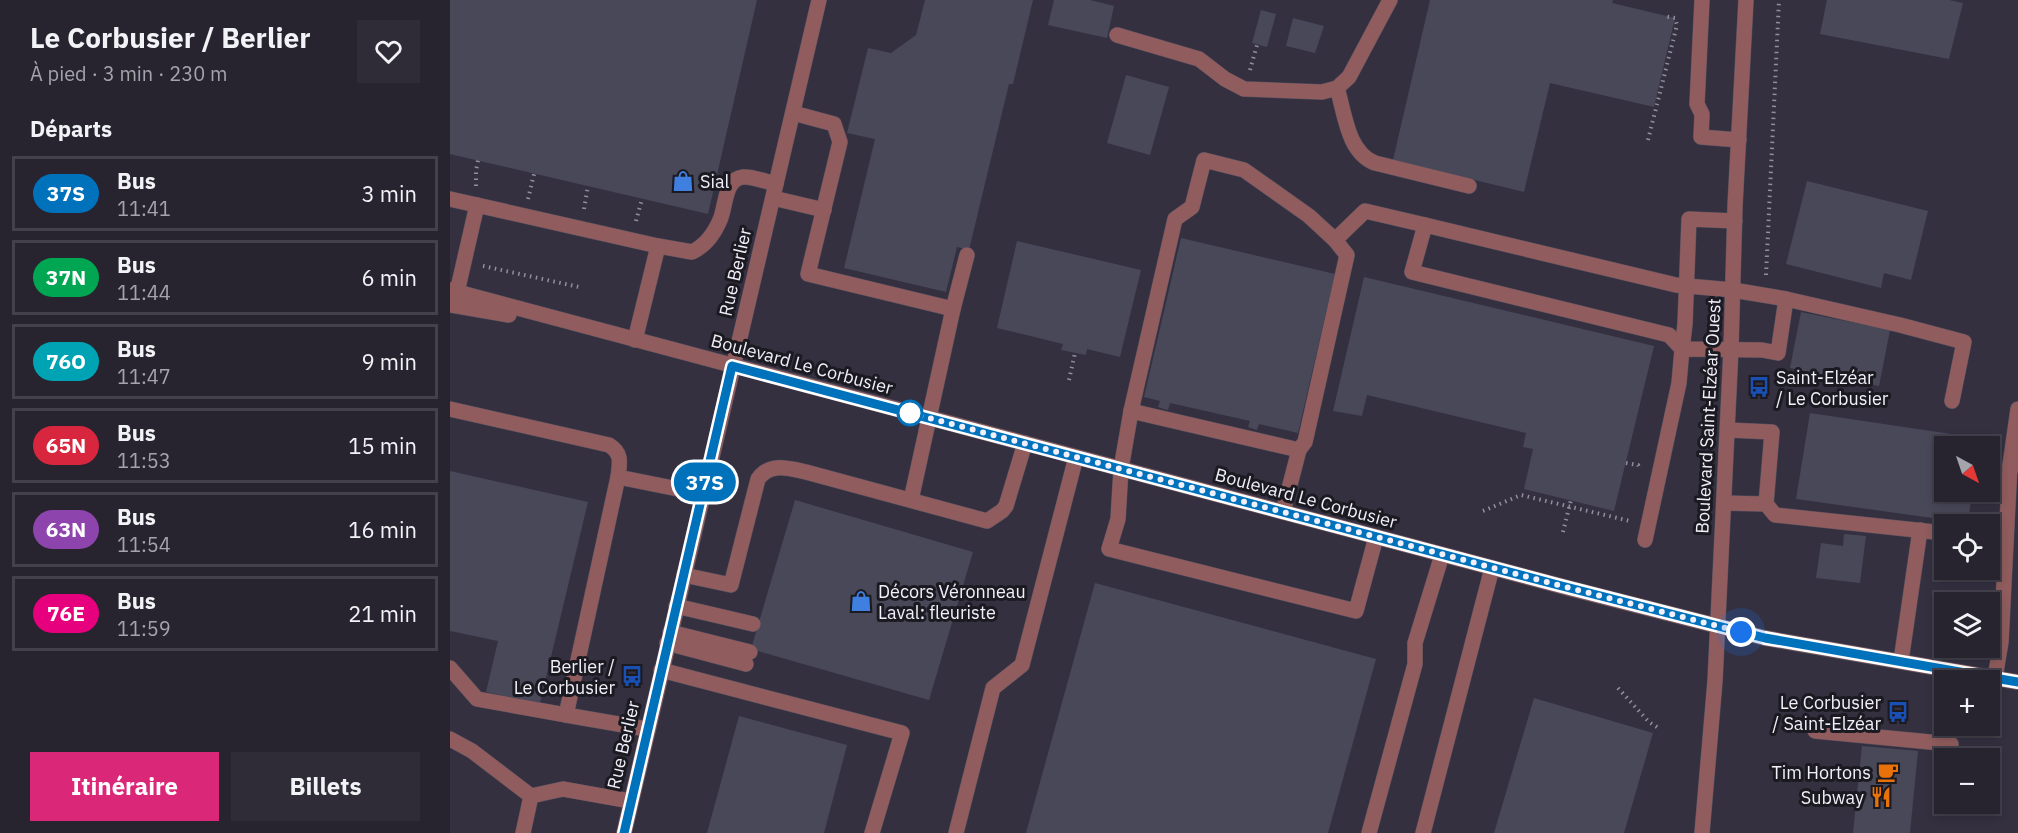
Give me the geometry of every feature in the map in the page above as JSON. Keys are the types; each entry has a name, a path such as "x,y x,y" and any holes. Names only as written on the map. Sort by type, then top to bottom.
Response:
{"street":[{"name":"Rue Berlier","path":"624,833 819,0"},
{"path":"1117,35 1199,59 1225,79 1244,89 1322,92 1337,88 1349,77 1390,0"},
{"path":"1701,0 1697,104 1702,114 1701,137 1738,140"},
{"name":"Boulevard Saint-Elzéar Ouest","path":"1702,833 1714,703 1746,0"},
{"path":"1337,88 1352,139 1364,157 1375,163 1470,186"},
{"path":"793,113 834,123 840,142 808,274 953,309"},
{"path":"1283,512 1299,450 1305,442 1347,255 1335,240 1309,216 1244,170 1204,160 1192,207 1175,219 1131,411 1121,469 1118,519 1109,549 1356,611 1376,537"},
{"path":"450,199 685,252 698,249 715,230 721,218 729,187 738,179 750,178 774,191 824,210"},
{"path":"453,298 477,205"},
{"path":"1335,240 1365,211 1686,286 1733,290 1786,299 1900,325 1964,342 1952,401"},
{"path":"1645,540 1679,383 1685,324 1689,219 1735,221"},
{"path":"1425,225 1412,272 1669,335 1682,349 1762,350 1778,353 1786,299"},
{"path":"635,340 658,246"},
{"path":"911,500 967,255"},
{"name":"Boulevard Le Corbusier","path":"453,298 589,328 1442,555 1765,638 1951,670"},
{"path":"450,409 609,445 619,454 618,477 566,715"},
{"path":"1996,670 2001,642 2018,410"},
{"path":"1131,411 1299,450"},
{"path":"1728,430 1772,432 1766,504 1775,515 1934,531"},
{"path":"684,575 732,585 758,479 766,470 772,468 798,470 987,521 1006,506 1025,443"},
{"path":"956,833 993,688 1023,665 1076,457"},
{"path":"618,477 703,494"},
{"path":"1724,503 1766,504"},
{"path":"1901,661 1920,530"},
{"path":"1369,833 1415,664 1415,643 1442,555"},
{"path":"1423,833 1492,568"},
{"path":"676,606 753,624"},
{"path":"669,637 748,658"},
{"path":"450,668 477,699 647,729"},
{"path":"661,670 902,733 872,833"},
{"name":"Boulevard Le Corbusier","path":"2000,679 2018,682"},
{"path":"1815,731 1951,744"},
{"path":"450,739 472,750 531,796"},
{"path":"531,796 563,789 630,801"},
{"path":"523,833 531,796"}],"path":[{"path":"1766,275 1779,0"},
{"path":"1648,140 1677,25 1675,18 1663,16"},
{"path":"1251,66 1257,45"},
{"path":"476,171 478,160"},
{"path":"531,184 534,174"},
{"path":"586,197 588,186"},
{"path":"639,209 642,199"},
{"path":"464,261 579,287"},
{"path":"1069,380 1075,353"},
{"path":"1626,463 1638,465 1645,476"},
{"path":"1483,511 1521,495 1616,518"},
{"path":"1563,532 1570,500"},
{"path":"1618,688 1648,722 1660,729"}],"building":[{"path":"450,0 757,0 708,214 450,154"},
{"path":"925,0 1033,0 1013,84 1009,84 969,250 957,247 946,292 844,268 875,139 847,133 868,48 891,53 916,35"},
{"path":"1054,0 1090,0 1114,6 1107,38 1048,25"},
{"path":"1430,0 1613,0 1612,3 1675,18 1654,107 1550,83 1524,192 1393,160"},
{"path":"1827,0 1949,0 1963,3 1949,59 1820,34"},
{"path":"1261,10 1276,14 1267,47 1252,43"},
{"path":"1293,18 1324,26 1315,53 1286,46"},
{"path":"1126,75 1169,87 1150,155 1107,143"},
{"path":"1807,181 1928,211 1911,280 1884,273 1881,288 1786,264"},
{"path":"1181,238 1335,274 1298,433 1259,424 1257,430 1248,427 1250,421 1170,403 1168,410 1158,407 1160,401 1144,397"},
{"path":"1017,241 1141,270 1120,357 1087,349 1086,355 1061,350 1063,344 997,328"},
{"path":"1364,277 1654,346 1614,511 1524,489 1533,449 1523,447 1526,433 1367,395 1362,416 1333,411"},
{"path":"1801,312 1890,330 1879,386 1790,368"},
{"path":"1810,413 1965,436 1934,436 1934,502 1971,502 1969,514 1934,514 1934,518 1796,499"},
{"path":"450,471 588,502 540,703 486,692 498,641 450,631"},
{"path":"795,500 973,552 929,700 751,649"},
{"path":"1844,534 1866,536 1860,583 1816,578 1821,543 1843,546"},
{"path":"1095,583 1376,659 1328,833 1026,833"},
{"path":"1534,698 1653,733 1624,833 1494,833"},
{"path":"739,716 847,745 824,833 707,833"},
{"path":"1862,746 1918,751 1910,833 1853,833"}],"bus line":[{"name":"37S","path":"624,833 732,366 1765,638 2018,682"}],"place":[{"name":"Sial","path":"683,181"},
{"name":"Saint-Elzéar / Le Corbusier","path":"1759,387"},
{"name":"Décors Véronneau Laval: fleuriste","path":"861,601"},
{"name":"Berlier / Le Corbusier","path":"632,676"},
{"name":"Le Corbusier / Saint-Elzéar","path":"1898,712"},
{"name":"Tim Hortons","path":"1888,772"},
{"name":"Subway","path":"1881,797"}],"route":[{"path":"910,413 1741,632"}]}
